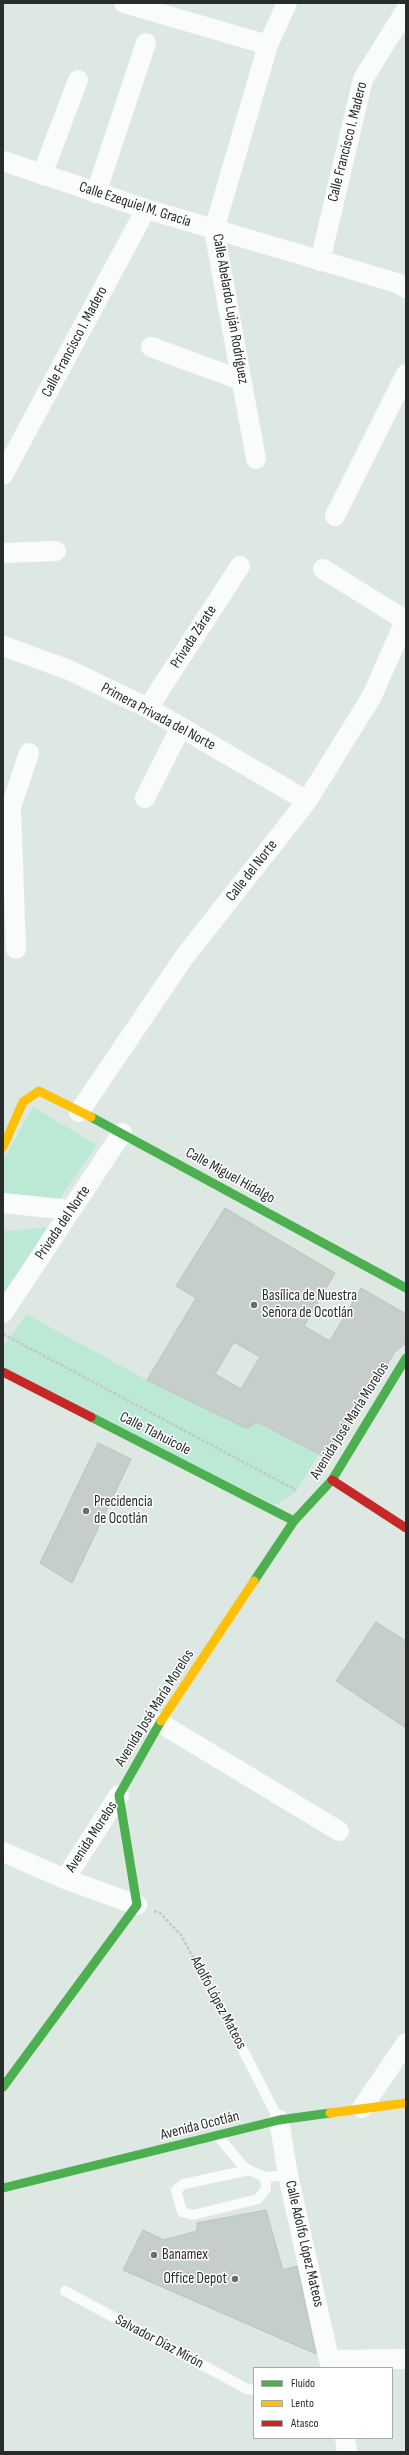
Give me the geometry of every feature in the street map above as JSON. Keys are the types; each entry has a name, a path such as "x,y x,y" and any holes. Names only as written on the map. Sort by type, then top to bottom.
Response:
{"street":[{"path":"124,3 268,45"},
{"name":"Calle Abelardo Luján Rodríguez","path":"256,459 214,230 268,45 287,3"},
{"name":"Calle Francisco I. Madero","path":"320,262 363,79 406,10"},
{"path":"96,193 146,42"},
{"path":"42,176 78,80"},
{"name":"Calle Ezequiel M. Gracía","path":"3,161 42,176 146,210 320,262 397,283 406,288"},
{"name":"Calle Francisco I. Madero","path":"3,475 146,210"},
{"path":"151,347 241,380"},
{"path":"335,516 406,374"},
{"path":"3,553 56,551"},
{"name":"Privada Zárate","path":"148,708 240,566"},
{"path":"323,569 406,619"},
{"name":"Calle del Norte","path":"79,1112 185,956 307,801 372,696 406,619"},
{"name":"Primera Privada del Norte","path":"3,646 69,670 148,708 307,801"},
{"path":"145,798 181,727"},
{"path":"16,949 7,806 29,753"},
{"name":"Calle Miguel Hidalgo","path":"3,1147 23,1102 39,1091 58,1099 79,1112 122,1133 406,1288"},
{"name":"Privada del Norte","path":"3,1313 122,1133"},
{"path":"3,1204 70,1210"},
{"name":"Avenida José María Morelos","path":"119,1795 160,1723 294,1521 332,1480 406,1358"},
{"name":"Calle Tlahuicole","path":"3,1372 294,1521"},
{"path":"332,1480 406,1528"},
{"path":"160,1723 339,1831"},
{"path":"3,2087 137,1905 119,1795"},
{"name":"Avenida Morelos","path":"65,1879 119,1795"},
{"path":"3,1852 65,1879 137,1905"},
{"path":"362,2108 406,2043"},
{"name":"Avenida Ocotlán","path":"3,2188 278,2120 406,2103"},
{"name":"Calle Adolfo López Mateos","path":"278,2120 288,2175 331,2364"},
{"path":"3,2177 24,2182"},
{"path":"331,2364 406,2359"},
{"path":"345,2439 347,2452"}],"lane":[{"name":"Adolfo López Mateos","path":"243,2050 278,2120"},
{"path":"218,2136 242,2165 249,2170 265,2177 288,2175"},
{"path":"249,2170 184,2184 176,2190 182,2212 193,2215 258,2199 266,2189 265,2177"},
{"name":"Salvador Díaz Mirón","path":"65,2291 247,2389 253,2390"}],"path":[{"path":"3,1334 315,1500"},
{"name":"Adolfo López Mateos","path":"137,1905 160,1913 181,1935 243,2050"}],"green space":[{"path":"33,1107 97,1145 57,1202 3,1199 3,1160"},
{"path":"53,1227 3,1294 3,1231"},
{"path":"26,1314 147,1380 246,1428 258,1422 318,1455 295,1493 275,1505 3,1369 3,1347"}],"building":[{"path":"225,1208 335,1273 304,1326 330,1341 361,1288 406,1314 406,1343 395,1352 328,1459 258,1422 246,1428 147,1380 196,1298 176,1286","holes":["234,1342 260,1357 241,1389 215,1374"]},
{"name":"Precidencia de Ocotlán","path":"98,1443 131,1459 72,1583 40,1563"},
{"path":"376,1622 406,1641 406,1728 336,1681"},
{"name":"Office Depot","path":"266,2210 283,2270 297,2266 316,2354 123,2270 143,2230 164,2240 197,2231 197,2223"}],"traffic: fast":[{"path":"91,1117 406,1288"},
{"path":"254,1581 294,1521 332,1480 406,1358"},
{"path":"91,1417 294,1521"},
{"path":"3,2087 137,1905 119,1795 161,1721"},
{"path":"3,2188 279,2120 330,2113"}],"traffic: slow":[{"path":"3,1147 23,1102 39,1091 91,1117"},
{"path":"161,1721 254,1581"},
{"path":"330,2113 406,2103"}],"traffic: jam":[{"path":"3,1372 91,1417"},
{"path":"332,1480 406,1528"}],"place":[{"name":"Basílica de Nuestra Señora de Ocotlán","path":"254,1305"},
{"name":"Precidencia de Ocotlán","path":"86,1511"},
{"name":"Banamex","path":"154,2255"},
{"name":"Office Depot","path":"235,2279"}]}
